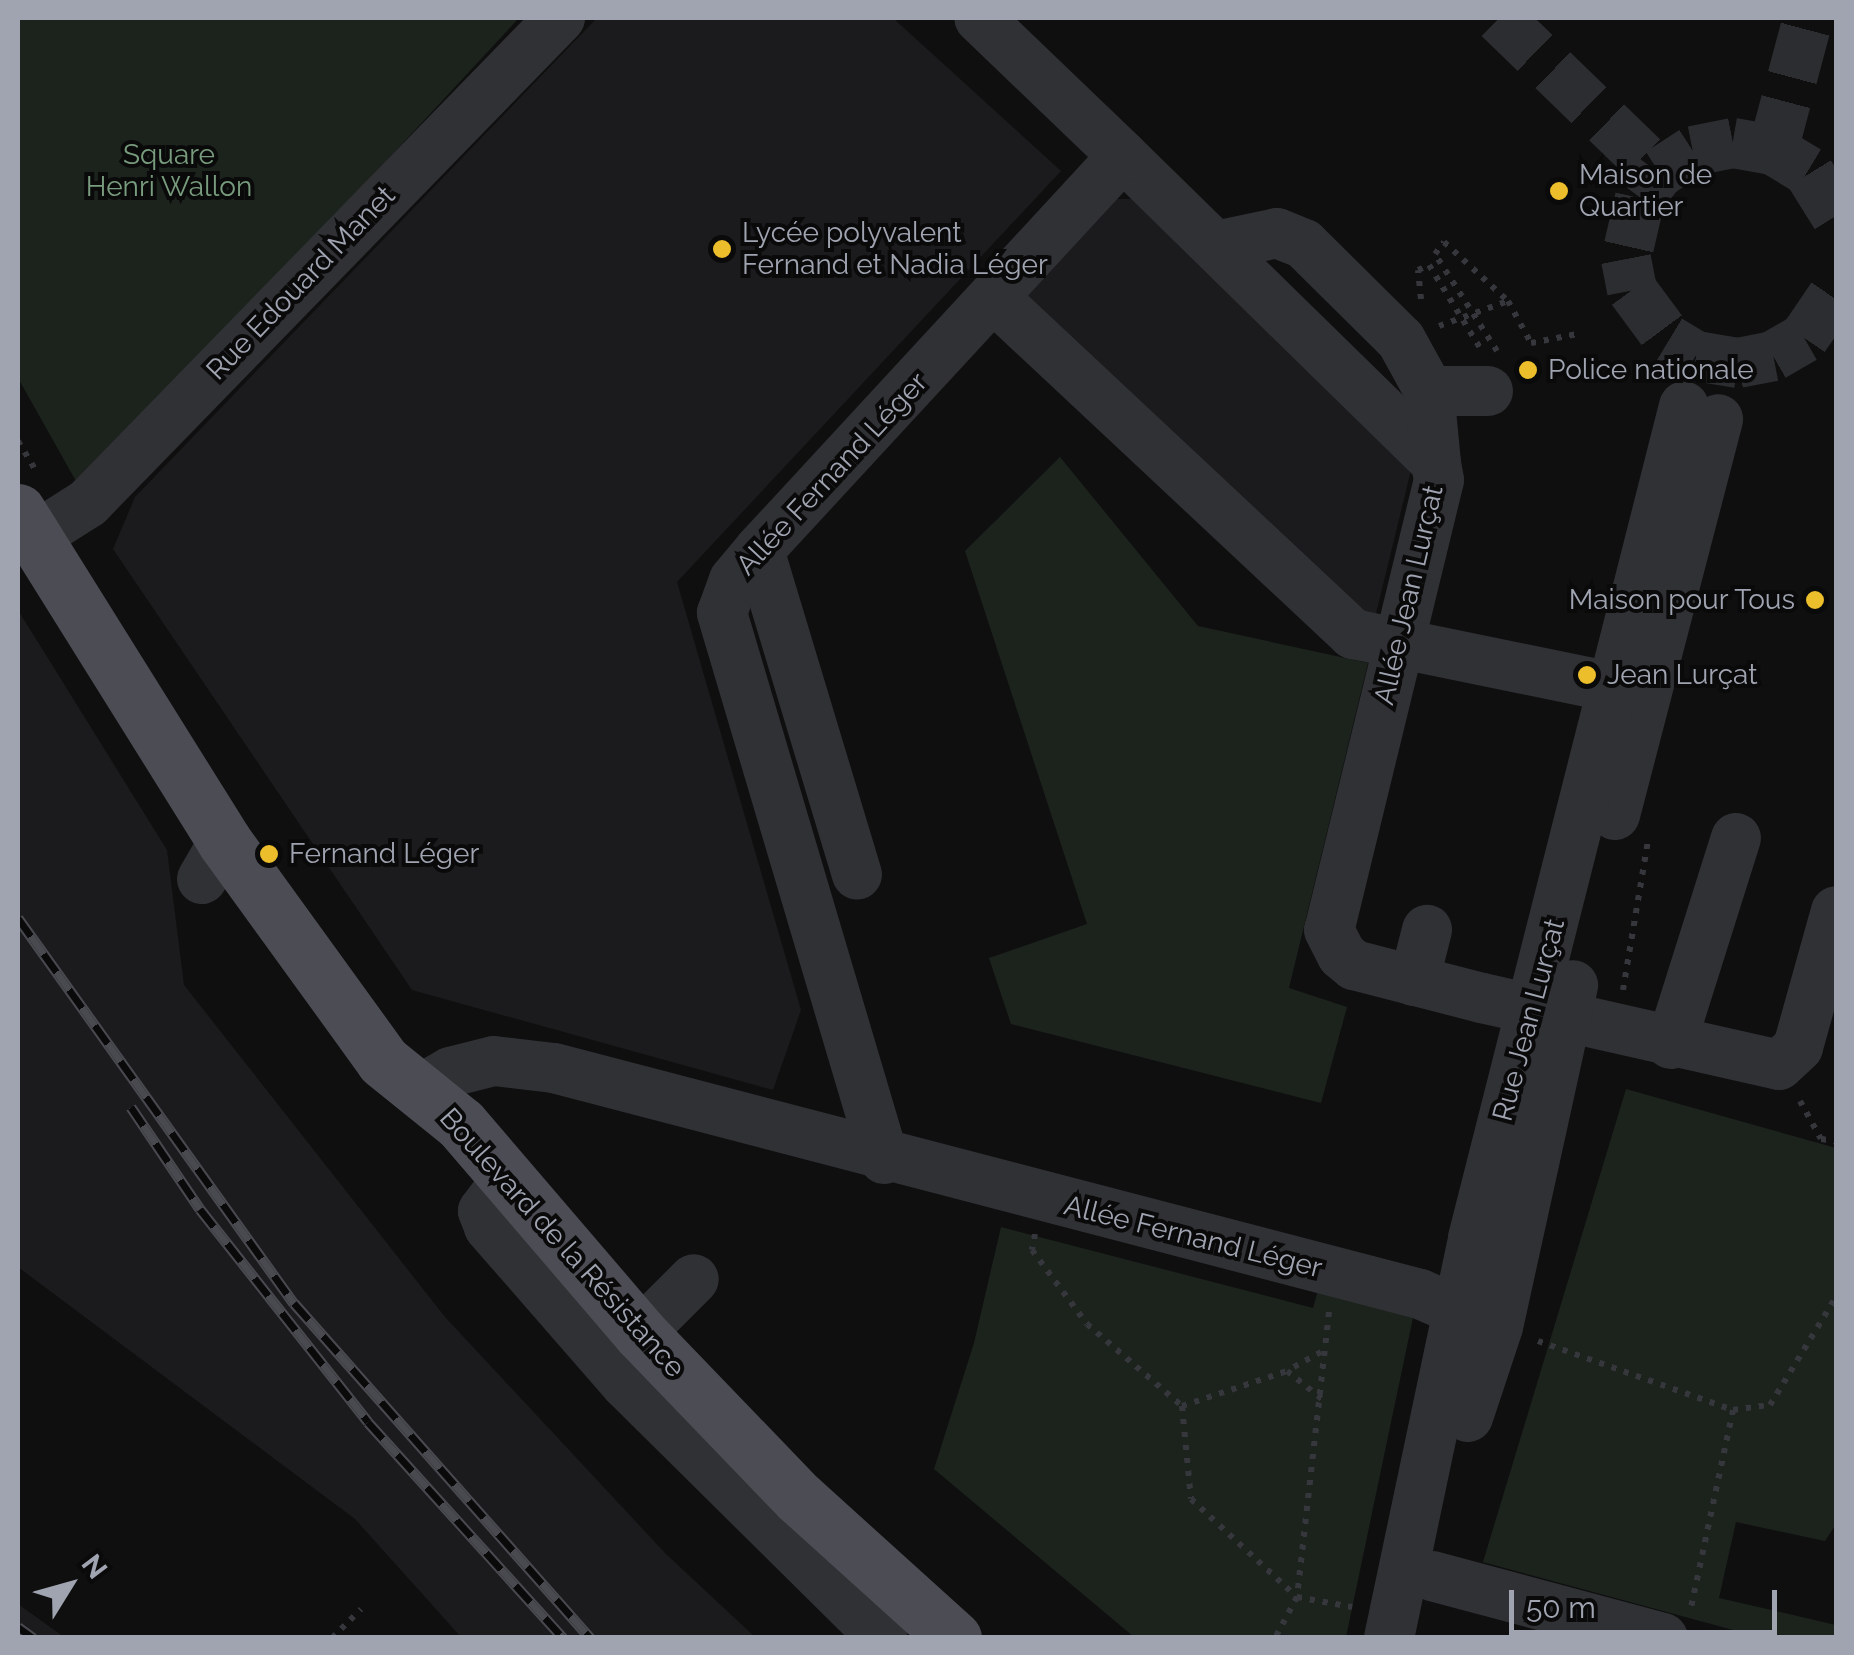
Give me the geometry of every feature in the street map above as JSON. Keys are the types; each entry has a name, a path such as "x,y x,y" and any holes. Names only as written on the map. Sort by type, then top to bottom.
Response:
{"main road":[{"name":"Boulevard de la Résistance","path":"25,525 213,860 383,1061 421,1089 507,1179 640,1333 783,1513 954,1638"}],"street":[{"name":"Rue Edouard Manet","path":"25,525 88,503 560,18"},
{"path":"979,18 1123,156"},
{"name":"Allée Jean Lurçat","path":"1123,156 1436,463 1438,480 1328,930 1354,965 1670,1044 1779,1065"},
{"name":"Allée Fernand Léger","path":"884,1159 722,630 725,598 760,550 1123,156"},
{"path":"1216,246 1277,233 1304,244 1413,335 1429,391 1436,463"},
{"path":"994,298 1353,634 1612,686"},
{"path":"1429,391 1488,391"},
{"name":"Rue Jean Lurçat","path":"1418,1638 1472,1400 1504,1111 1551,1015 1578,954 1701,412 1612,686 1551,1015"},
{"path":"760,550 857,874"},
{"path":"1670,1044 1736,838"},
{"path":"1779,1065 1798,1047 1836,911"},
{"path":"1414,981 1427,930"},
{"name":"Allée Fernand Léger","path":"421,1089 450,1072 494,1061 554,1068 884,1159 1420,1294 1479,1320"},
{"path":"507,1179 483,1211 489,1228 626,1384 783,1513 883,1638"},
{"path":"640,1333 694,1279"},
{"name":"Rue Jean Lurçat","path":"1371,1622 1479,1320"},
{"path":"1432,1576 1676,1628"}],"path":[{"path":"1508,301 1477,314 1460,322 1413,335 1418,270 1429,265 1460,322 1485,355 1500,350 1477,314 1435,254 1444,242 1508,301 1530,342 1577,334"},
{"path":"1779,1065 1821,1139 1836,1141"},
{"path":"1040,1199 1032,1250 1087,1324 1182,1406 1191,1499 1296,1597 1371,1622"},
{"path":"1479,1320 1732,1410 1770,1405 1836,1297"},
{"path":"1275,1638 1296,1597 1322,1400 1321,1352 1328,1318"},
{"path":"1182,1406 1287,1371 1321,1352"},
{"path":"1287,1371 1322,1400"},
{"path":"1676,1628 1732,1410"},
{"path":"332,1638 361,1609"}],"shaded area":[{"path":"597,18 893,18 1061,171 677,582 801,1010 773,1090 412,990 113,549 135,497"},
{"path":"1113,199 1139,199 1414,458 1372,630 1021,298"},
{"path":"18,610 167,850 184,985 445,1317 666,1554 755,1637 461,1637 355,1519 18,1267"},
{"path":"18,1604 64,1637 18,1637"}],"green space":[{"name":"Square Henri Wallon","path":"18,18 519,18 81,490 18,378"},
{"path":"1060,457 1198,626 1368,663 1289,988 1347,1007 1321,1103 1011,1024 989,958 1087,924 965,551"},
{"path":"1626,1089 1836,1148 1836,1524 1825,1541 1736,1522 1719,1598 1836,1625 1836,1637 1759,1637 1483,1562"},
{"path":"1001,1227 1313,1308 1320,1283 1415,1308 1346,1637 1134,1637 934,1469 974,1343"}],"tunnel":[{"path":"1499,18 1659,173"},
{"path":"1773,150 1808,18"},
{"path":"1836,216 1808,171 1773,150 1733,143 1693,151 1659,173 1640,198 1626,259 1632,290 1669,340 1696,356 1738,363 1773,356 1804,338 1836,291"}],"railway":[{"path":"18,918 294,1303 590,1638"},
{"path":"131,1107 200,1209 368,1422 563,1638"},
{"path":"18,1627 33,1638"}],"place":[{"name":"Maison de Quartier","path":"1559,191"},
{"name":"Lycée polyvalent Fernand et Nadia Léger","path":"722,249"},
{"name":"Police nationale","path":"1528,370"},
{"name":"Maison pour Tous","path":"1815,600"},
{"name":"Jean Lurçat","path":"1587,675"},
{"name":"Fernand Léger","path":"269,854"}]}
